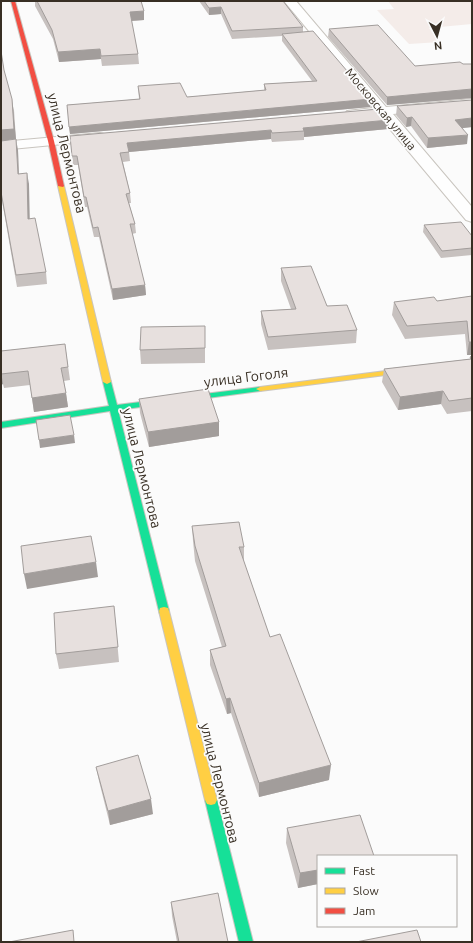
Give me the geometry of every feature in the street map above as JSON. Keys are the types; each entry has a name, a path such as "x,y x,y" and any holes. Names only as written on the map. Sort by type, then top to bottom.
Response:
{"street":[{"name":"улица Лермонтова","path":"12,1 51,141 113,408 246,942"},
{"name":"Московская улица","path":"290,1 472,217"},
{"path":"342,114 472,102"},
{"path":"1,146 114,135"},
{"name":"улица Гоголя","path":"1,425 113,408 472,362"}],"shaded area":[{"path":"388,1 472,1 472,24 429,28 440,42 409,44 377,10 394,9"}],"building":[{"path":"37,1 141,1 144,11 130,12 138,54 101,56 100,49 58,52 52,30"},
{"path":"204,1 283,1 303,27 232,31 221,7 209,8"},
{"path":"378,25 415,66 460,62 463,64 472,64 472,89 387,97 329,29"},
{"path":"313,31 371,99 69,127 67,105 140,99 138,86 180,83 187,97 266,90 264,84 317,81 282,34"},
{"path":"1,51 4,70 12,99 14,129 1,130"},
{"path":"472,100 472,118 455,120 468,135 428,138 412,117 407,118 397,106"},
{"path":"379,109 389,120 303,128 304,131 272,133 271,130 127,143 129,152 120,153 130,193 126,194 135,224 130,224 145,285 112,289 98,227 93,228 86,197 84,197 77,156 72,156 70,136"},
{"path":"16,139 18,174 27,173 28,219 35,218 46,272 16,275 1,192 1,141"},
{"path":"461,222 472,236 472,248 442,251 424,225"},
{"path":"311,266 327,306 347,305 357,330 268,337 261,311 296,309 281,268"},
{"path":"472,296 472,342 469,342 467,321 407,326 394,302 434,297 437,301"},
{"path":"205,326 205,348 140,350 141,327"},
{"path":"65,344 68,367 61,368 66,393 32,398 28,371 1,374 1,351"},
{"path":"472,356 472,398 449,401 443,391 400,397 384,369 471,359 470,357"},
{"path":"208,389 219,422 148,432 139,399"},
{"path":"70,415 74,435 39,440 36,420"},
{"path":"239,522 244,547 239,547 270,637 280,634 331,765 259,783 230,698 226,699 210,650 226,646 195,546 192,526"},
{"path":"91,536 96,562 24,574 21,546"},
{"path":"114,606 118,647 56,654 54,613"},
{"path":"138,755 151,799 108,811 96,767"},
{"path":"360,815 374,855 317,855 317,870 300,873 287,828"},
{"path":"218,893 228,942 179,942 171,902"},
{"path":"73,930 74,942 9,942"},
{"path":"417,930 421,942 356,942"}],"traffic: fast":[{"path":"107,382 164,611"},
{"path":"1,425 113,408 260,389"},
{"path":"211,800 246,942"}],"traffic: slow":[{"path":"61,186 107,382"},
{"path":"260,389 472,362"},
{"path":"164,611 211,800"}],"traffic: jam":[{"path":"13,1 51,141 61,186"}]}
